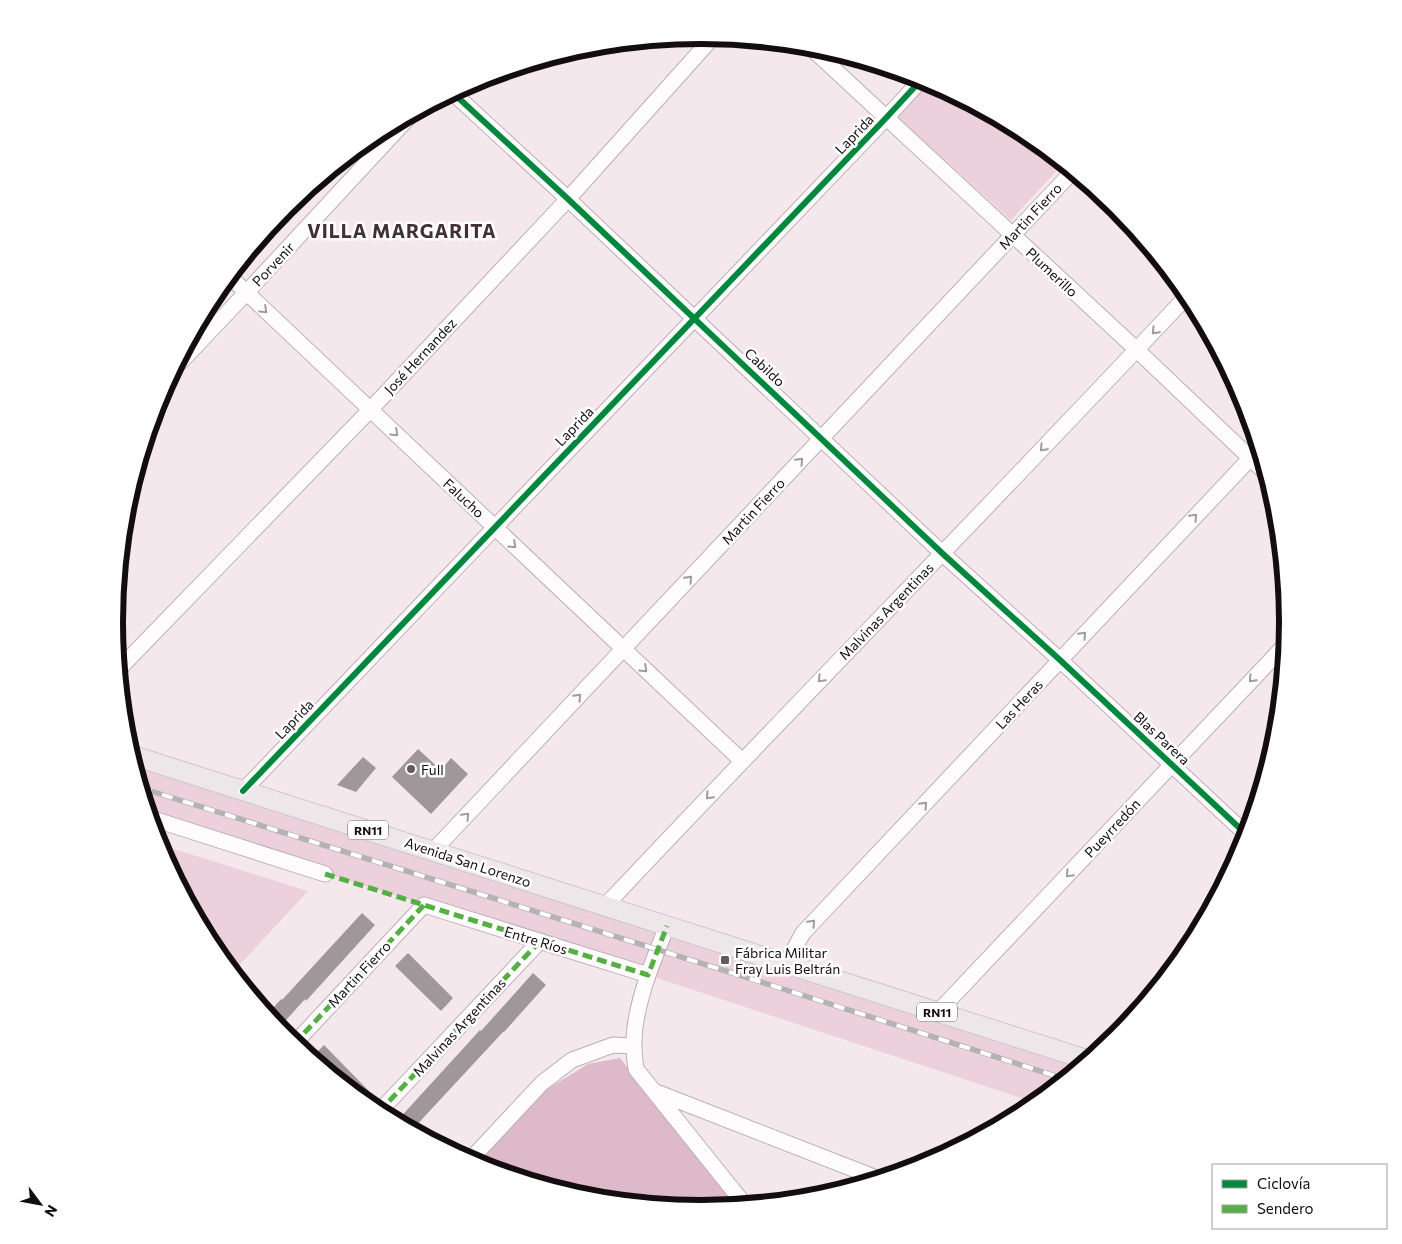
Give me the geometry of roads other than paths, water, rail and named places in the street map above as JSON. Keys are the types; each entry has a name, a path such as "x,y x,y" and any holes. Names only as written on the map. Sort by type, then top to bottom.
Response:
{"main road":[{"name":"Avenida San Lorenzo","path":"139,758 605,906"},
{"name":"RN11","path":"605,906 1081,1058"}],"street":[{"name":"José Hernandez","path":"124,663 370,410 568,199 707,44"},
{"name":"Plumerillo","path":"820,56 1137,350 1254,452"},
{"name":"Laprida","path":"243,791 916,86"},
{"name":"Cabildo","path":"458,97 822,438 942,554 1060,660"},
{"name":"Porvenir","path":"189,353 394,132"},
{"name":"Martin Fierro","path":"433,851 1068,175"},
{"name":"Falucho","path":"234,281 742,761"},
{"name":"Malvinas Argentinas","path":"605,906 1182,301"},
{"name":"Las Heras","path":"786,964 803,933 1254,454"},
{"name":"Pueyrredón","path":"938,1012 1278,652"},
{"name":"Blas Parera","path":"1060,660 1241,828"},
{"path":"158,821 325,874"},
{"name":"Martin Fierro","path":"300,1038 424,905"},
{"name":"Entre Ríos","path":"424,905 648,975"},
{"path":"667,926 648,975 637,1012 634,1046 636,1069 740,1199"},
{"name":"Malvinas Argentinas","path":"385,1106 540,941"},
{"path":"475,1154 542,1083 572,1060 614,1045 634,1046"},
{"path":"654,1092 870,1175"}],"railway":[{"path":"148,790 1058,1077"}],"place":[{"name":"Full","path":"411,769"},
{"name":"Fábrica Militar Fray Luis Beltrán","path":"725,960"}],"district":[{"name":"VILLA MARGARITA","path":"402,230"}]}
